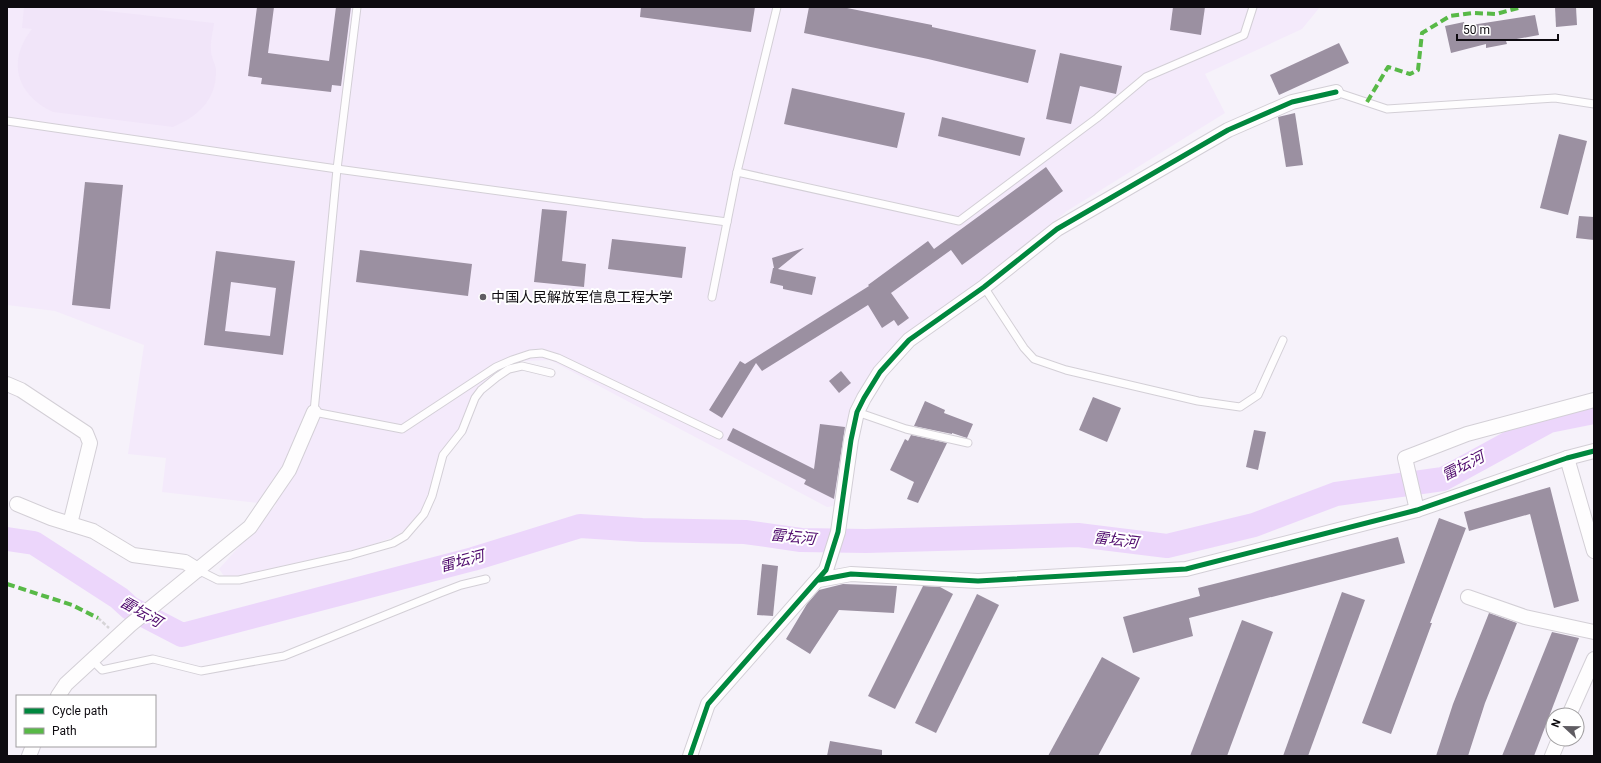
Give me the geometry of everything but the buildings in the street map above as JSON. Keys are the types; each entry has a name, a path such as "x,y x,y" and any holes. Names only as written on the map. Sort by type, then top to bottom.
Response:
{"street":[{"path":"690,756 708,704 823,575 838,532 851,440 857,412 880,372 909,340 984,287 1057,229 1228,130 1292,102 1336,92"},
{"path":"7,384 21,390 86,433 90,443 70,524"},
{"path":"1417,510 1405,458 1467,434 1594,400"},
{"path":"59,695 66,684 130,626 250,527 289,470 314,412"},
{"path":"823,575 851,574 978,582 1186,569 1417,510 1567,458 1594,451"},
{"path":"1567,458 1594,551"},
{"path":"17,504 70,524 94,531 133,555 185,562 198,570"},
{"path":"1468,597 1525,616 1594,632"},
{"path":"1573,707 1594,659"}],"lane":[{"path":"357,7 337,169 314,412 402,429 496,367 530,354 542,353 558,358 719,435"},
{"path":"712,297 737,172 776,7"},
{"path":"737,172 959,221 1097,118 1146,77 1244,36 1253,7"},
{"path":"1336,92 1387,109 1555,98 1594,104"},
{"path":"7,121 337,169 727,222"},
{"path":"984,287 1024,348 1034,359 1066,370 1198,401 1240,407 1258,395 1283,340"},
{"path":"198,570 218,580 239,580 351,555 399,540 412,529 424,514 432,496 443,455 462,431 475,398 481,390 509,369 522,366 551,373"},
{"path":"857,412 906,429 968,443"},
{"path":"92,660 102,670 153,659 201,671 284,656 440,593 461,585 486,579"}],"shaded area":[{"name":"中国人民解放军信息工程大学","path":"7,7 1320,7 1302,29 1205,74 1225,113 1067,211 885,357 861,388 849,426 837,504 834,506 827,507 550,360 523,361 512,365 490,379 460,430 445,447 438,459 432,488 424,509 403,531 394,537 365,547 239,576 224,576 219,569 276,505 162,492 166,458 128,454 144,345 55,311 7,305"},
{"path":"24,7 71,7 214,23 211,48 216,69 216,80 210,98 191,118 173,127 53,112 41,105 31,96 24,87 19,76 19,54 24,41 32,29 22,28"}],"waterway":[{"name":"雷坛河","path":"7,539 34,543 119,598 130,608 182,635 473,559 580,526 642,530 745,532 801,540 866,541 1078,535 1167,546 1254,525 1336,494 1443,479 1549,421 1594,412"}],"marked path":[{"path":"1367,102 1388,67 1410,74 1418,70 1422,33 1450,16 1473,13 1496,14 1522,7"},
{"path":"7,584 72,605 98,618"}],"cycle path":[{"path":"690,756 708,704 826,570 838,532 851,440 857,412 880,372 909,340 984,287 1057,229 1228,130 1292,102 1336,92"},
{"path":"819,580 851,574 978,581 1186,569 1417,510 1567,458 1594,451"}],"place":[{"name":"中国人民解放军信息工程大学","path":"483,297"}]}
